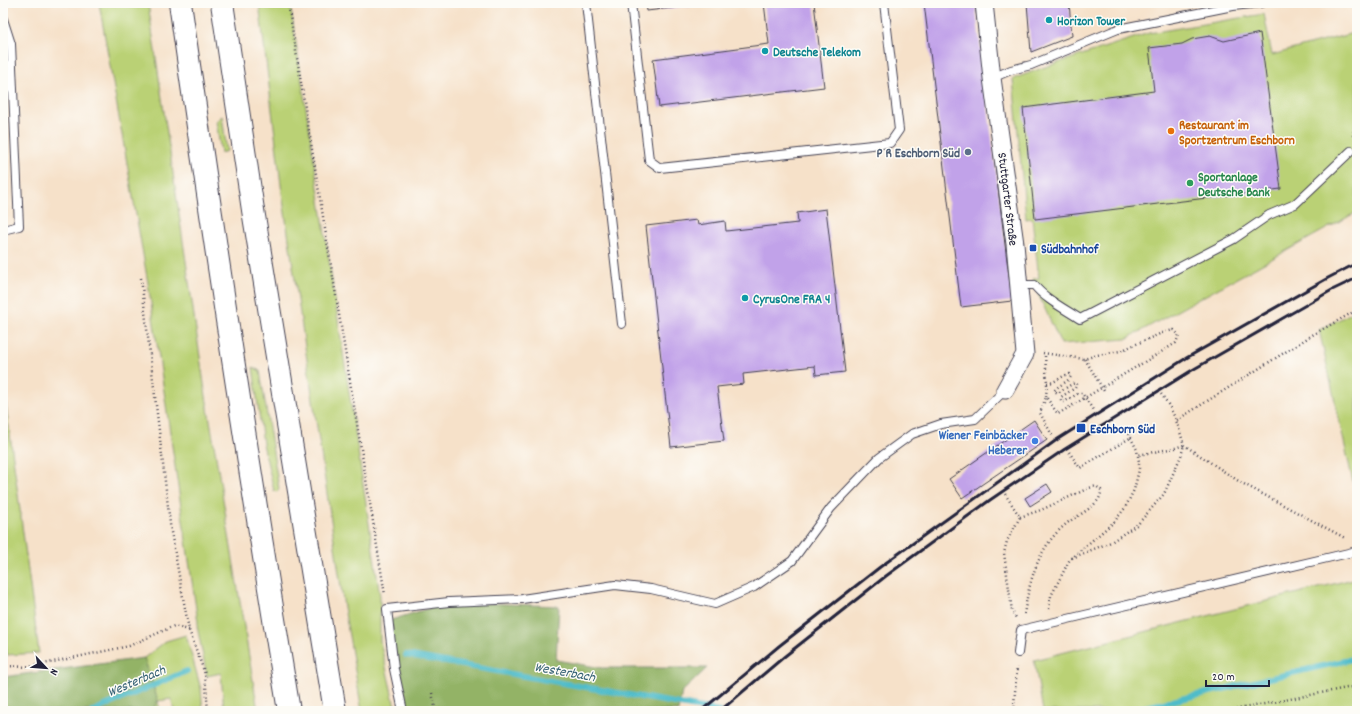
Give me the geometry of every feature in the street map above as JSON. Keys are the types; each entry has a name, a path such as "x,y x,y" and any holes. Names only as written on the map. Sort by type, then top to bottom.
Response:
{"highway":[{"path":"180,3 246,449 289,711"},
{"path":"222,3 255,218 335,711"}],"street":[{"name":"Stuttgarter Straße","path":"984,3 992,78 1015,244 1025,354"},
{"path":"1005,390 1025,354"}],"lane":[{"path":"586,3 622,324"},
{"path":"631,3 649,160 660,168 890,143 899,130 884,3"},
{"path":"992,78 1011,70 1031,65 1118,29 1234,6 1261,3"},
{"path":"3,19 11,44 20,226 3,230"},
{"path":"1019,285 1034,285 1051,300 1080,319 1234,239 1269,215 1295,204 1351,151"},
{"path":"403,711 394,669 387,608 449,602 522,599 615,585 651,589 715,604 754,587 792,561 831,508 879,458 912,434 941,424 975,419 1005,390"},
{"path":"1018,653 1021,630 1355,552"}],"path":[{"path":"288,3 387,608"},
{"path":"1351,151 1357,109"},
{"path":"142,278 171,532 189,630 205,674 208,711"},
{"path":"1177,420 1314,334 1357,310"},
{"path":"1025,354 1045,352 1084,359 1120,351 1162,333 1174,330 1179,335 1176,343 1058,414 1046,398"},
{"path":"1045,352 1047,383 1046,398 1040,413 1053,437"},
{"path":"1084,359 1104,391"},
{"path":"1047,383 1052,383 1067,374 1070,374 1070,379 1054,390 1058,393 1076,383 1076,388 1061,397 1062,401 1064,402 1079,393 1082,393 1093,410"},
{"path":"1070,559 1111,542 1138,524 1164,494 1181,456 1184,445 1177,420 1162,394"},
{"path":"1047,624 1051,596 1070,559 1114,522 1125,508 1134,490 1139,470 1138,455 1127,430"},
{"path":"1069,452 1080,468 1130,438"},
{"path":"1138,455 1184,445 1240,482 1349,541 1355,552"},
{"path":"1021,630 1012,611 1004,553 1007,542 1020,517 1041,510 1096,486 1101,490 1101,495 1097,502 1065,524 1053,536 1042,552 1033,574 1024,611"},
{"path":"1005,494 1020,517"},
{"path":"3,666 29,667 129,646 174,626 189,630"},
{"path":"1015,711 1014,705 1018,653"},
{"path":"1228,711 1357,686"},
{"path":"432,693 436,711"},
{"path":"1009,711 1014,705"},
{"path":"651,711 656,708"}],"green space":[{"path":"99,3 148,3 204,384 258,711 224,711 221,673 207,676 197,626 198,622 148,283"},
{"path":"259,3 290,3 380,596 380,641 396,711 362,711 344,607 282,193"},
{"name":"Sportanlage Deutsche Bank","path":"1264,14 1272,55 1357,32 1357,212 1126,339 1061,344 1034,285 1033,279 1039,278 1032,218 1026,219 1013,79 1149,33"},
{"path":"222,116 227,151 221,153 216,121"},
{"path":"1357,310 1357,500 1319,330"},
{"path":"253,367 260,371 279,489 277,492 274,491 263,444"},
{"path":"3,382 39,653 7,655 3,625"},
{"path":"1357,578 1357,711 1043,711 1034,660"},
{"path":"449,602 559,606 556,660 602,668 707,668 682,692 678,711 409,711 391,636 391,620"},
{"path":"186,635 201,689 203,711 174,711 171,699 158,701 144,658 166,641"},
{"path":"144,658 158,701 152,711 3,711 3,677"},
{"path":"158,701 160,711 152,711"}],"building":[{"path":"646,3 705,3 705,4 647,11"},
{"name":"Deutsche Telekom","path":"764,3 814,3 824,87 659,107 653,59 769,44"},
{"name":"P R Eschborn Süd","path":"924,3 975,3 1012,301 961,307"},
{"name":"Horizon Tower","path":"1027,3 1069,3 1072,36 1031,52"},
{"path":"1260,33 1281,189 1035,219 1023,108 1154,91 1149,48 1182,44 1192,39 1210,36 1224,41"},
{"name":"CyrusOne FRA 4","path":"826,209 845,372 816,375 815,366 743,374 744,384 717,387 724,441 671,447 646,226 697,220 698,225 725,221 726,231 798,223 797,213"},
{"path":"1034,420 1047,440 962,498 949,479"},
{"path":"1047,484 1052,492 1030,506 1025,498"}],"waterway":[{"name":"Westerbach","path":"406,655 719,711"},
{"name":"Westerbach","path":"1129,711 1357,658"},
{"name":"Westerbach","path":"93,711 187,671"}],"railway":[{"path":"701,711 779,646 880,567 1058,439 1188,357 1357,263"},
{"path":"720,711 785,656 886,576 990,500 1065,449 1194,369 1332,290 1357,278"}],"place":[{"name":"Horizon Tower","path":"1049,20"},
{"name":"Deutsche Telekom","path":"765,51"},
{"name":"Restaurant im Sportzentrum Eschborn","path":"1171,131"},
{"name":"P R Eschborn Süd","path":"968,152"},
{"name":"Sportanlage Deutsche Bank","path":"1190,183"},
{"name":"Südbahnhof","path":"1033,248"},
{"name":"CyrusOne FRA 4","path":"745,298"},
{"name":"Eschborn Süd","path":"1081,428"},
{"name":"Wiener Feinbäcker Heberer","path":"1035,441"}]}
